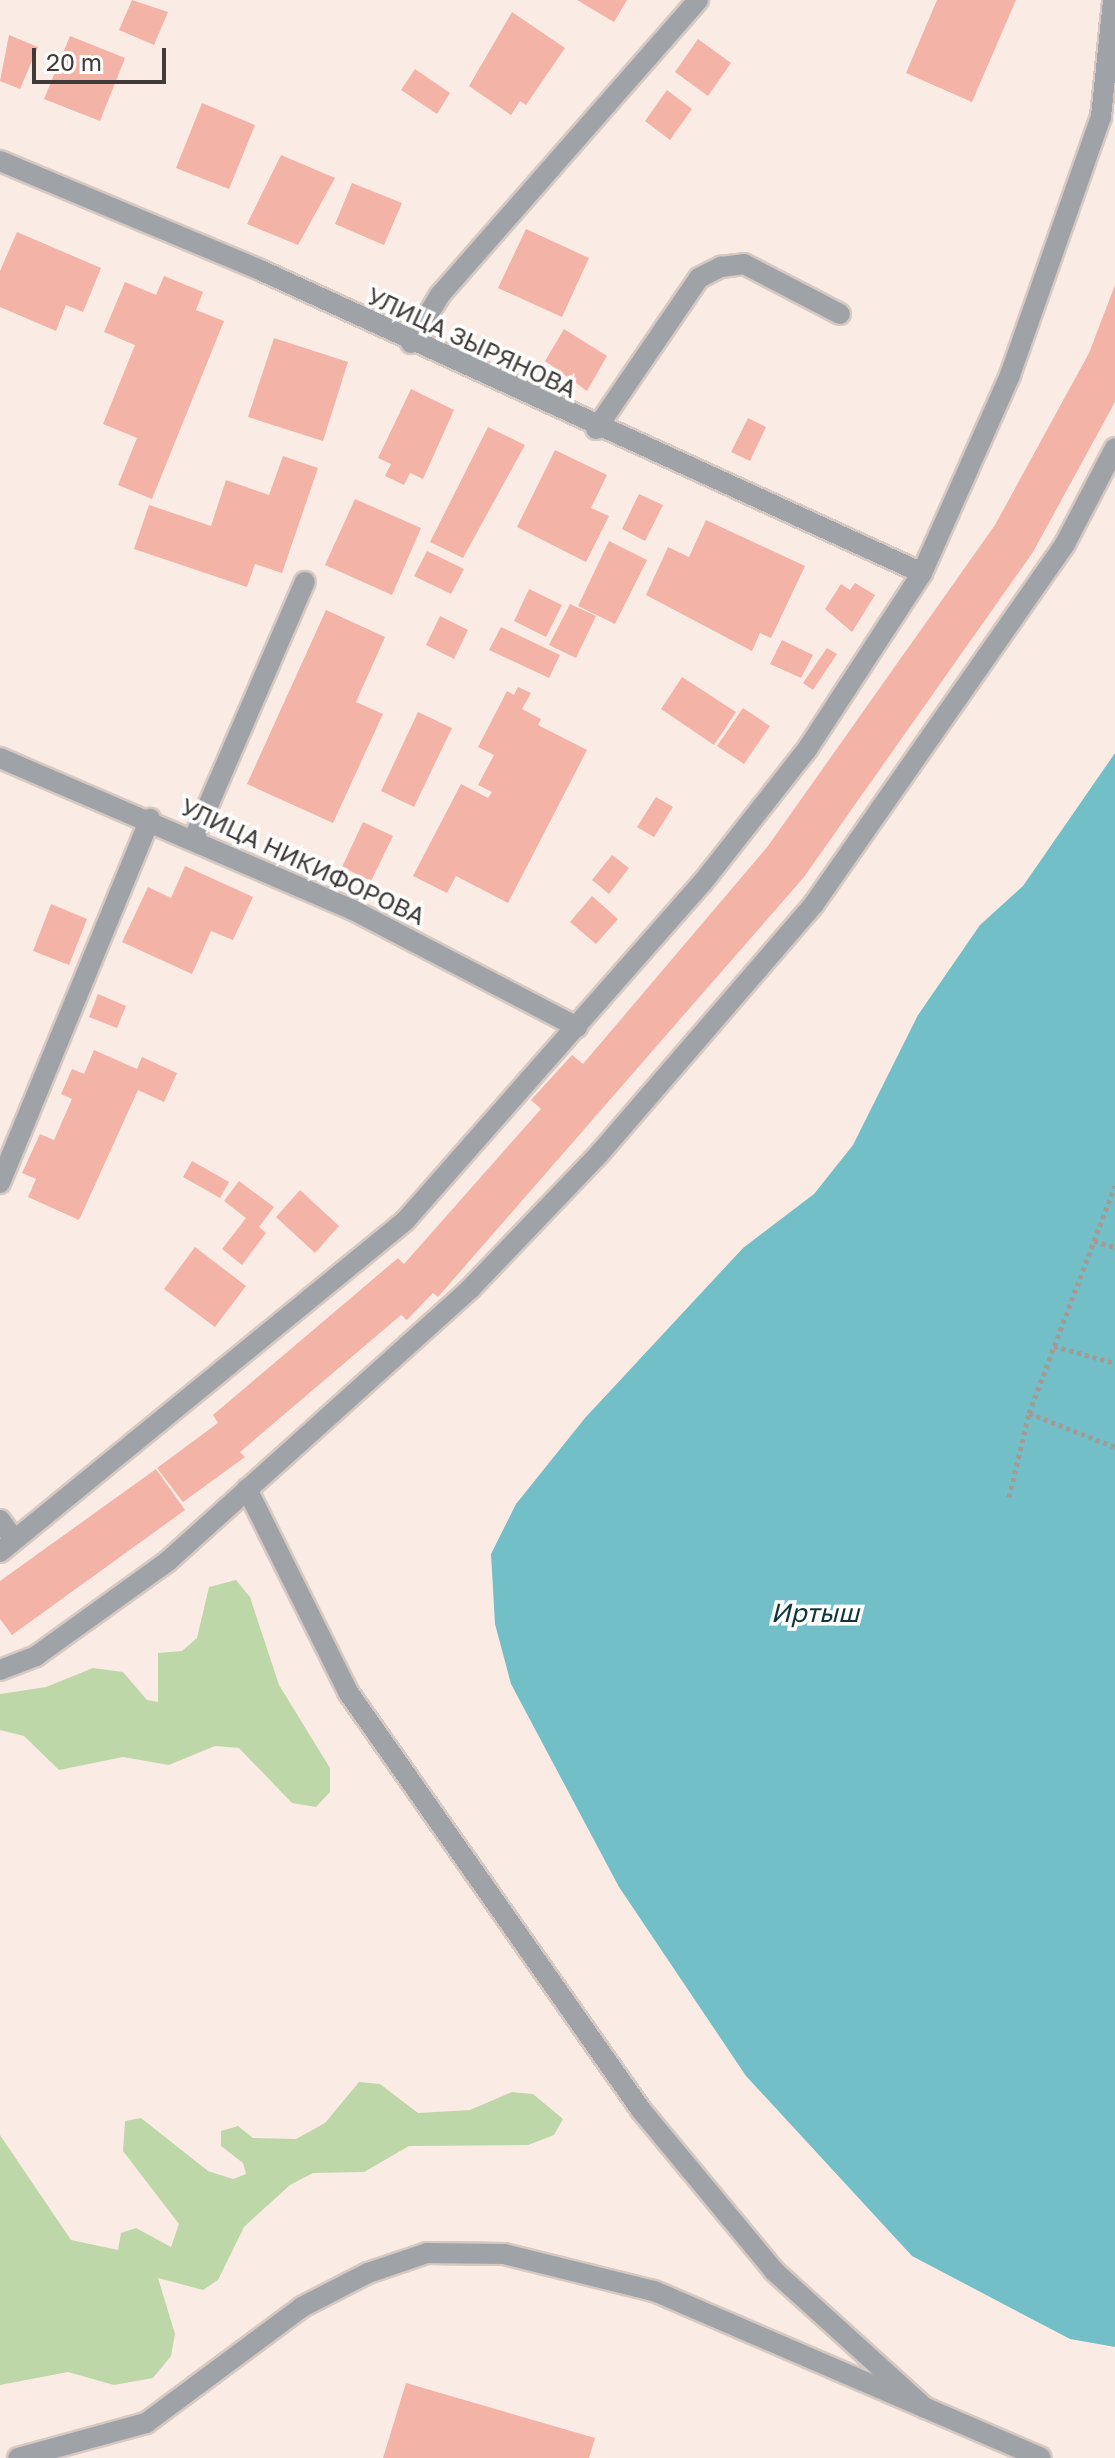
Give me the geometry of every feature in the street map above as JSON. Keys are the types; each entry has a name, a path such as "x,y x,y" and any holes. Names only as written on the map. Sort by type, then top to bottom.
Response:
{"street":[{"path":"411,343 440,295 698,0"},
{"path":"0,1520 7,1545 343,1277 405,1221 577,1027 808,748 922,573 1010,375 1074,202 1101,117 1113,0"},
{"name":"УЛИЦА ЗЫРЯНОВА","path":"0,161 922,573"},
{"path":"596,429 699,278 721,267 744,264 840,314"},
{"path":"0,1670 36,1656 168,1561 470,1289 600,1153 814,904 1065,544 1115,448"},
{"path":"194,838 305,582"},
{"name":"УЛИЦА НИКИФОРОВА","path":"0,758 150,819 353,910 577,1027"},
{"path":"0,1183 150,819"},
{"path":"247,1489 348,1692 657,2133 774,2271 925,2408"},
{"path":"18,2458 146,2423 302,2307 368,2273 427,2253 504,2254 584,2268 753,2330 1041,2458"}],"path":[{"path":"1009,1497 1029,1413 1115,1186"},
{"path":"1094,1241 1115,1247"},
{"path":"1054,1346 1115,1363"},
{"path":"1029,1413 1115,1447"}],"green space":[{"path":"236,1580 250,1597 279,1685 330,1768 330,1792 316,1807 292,1803 239,1748 215,1746 169,1765 123,1757 59,1770 24,1736 0,1730 0,1694 46,1687 93,1668 123,1672 147,1700 158,1702 158,1653 182,1651 197,1638 209,1587"},
{"path":"359,2082 380,2084 418,2113 470,2110 512,2092 533,2094 563,2119 554,2135 528,2145 409,2146 364,2172 313,2173 290,2185 244,2227 218,2280 203,2290 158,2278 175,2334 171,2356 153,2378 114,2385 68,2372 0,2385 0,2135 71,2240 118,2250 121,2233 136,2228 171,2247 179,2224 123,2151 125,2121 141,2118 208,2171 233,2179 246,2174 243,2163 221,2146 221,2131 238,2126 253,2138 296,2139 325,2123"}],"water":[{"name":"Иртыш","path":"1115,753 1115,2347 1070,2339 912,2256 746,2076 619,1887 511,1684 495,1624 491,1554 516,1504 585,1418 743,1248 814,1194 853,1145 918,1015 980,925 1023,886"}],"building":[{"path":"132,0 168,12 154,45 119,30"},
{"path":"577,0 627,0 614,22"},
{"path":"937,0 1016,0 972,102 906,73"},
{"path":"512,12 565,48 526,105 520,101 511,115 469,86"},
{"path":"9,35 38,47 20,89 0,81"},
{"path":"70,36 125,58 100,121 44,99"},
{"path":"698,39 731,63 708,96 675,72"},
{"path":"415,69 450,93 437,114 401,90"},
{"path":"667,90 692,109 670,140 645,121"},
{"path":"202,103 255,125 229,189 176,168"},
{"path":"281,155 335,178 298,245 247,224"},
{"path":"352,183 402,203 384,245 335,224"},
{"path":"526,229 589,258 562,317 498,288"},
{"path":"17,232 101,268 83,312 66,305 56,331 0,307 0,271"},
{"path":"164,276 203,292 196,310 224,321 152,499 118,485 137,438 103,424 135,345 104,332 125,282 156,295"},
{"path":"1115,285 1115,402 1033,552 804,877 438,1297 433,1293 407,1320 401,1315 240,1452 245,1457 183,1502 157,1468 218,1423 213,1415 398,1258 404,1264 541,1109 531,1100 572,1055 583,1064 768,846 995,525 1089,353"},
{"path":"564,329 607,356 587,391 545,361"},
{"path":"274,338 348,362 323,441 248,417"},
{"path":"411,389 454,410 423,479 410,473 404,485 385,476 391,464 378,458"},
{"path":"748,418 766,427 750,461 731,452"},
{"path":"488,427 525,445 463,558 430,542"},
{"path":"555,450 607,475 591,508 609,516 586,562 517,527"},
{"path":"283,456 318,468 282,573 255,564 247,587 134,549 149,505 211,526 226,480 269,495"},
{"path":"639,494 663,505 645,541 622,529"},
{"path":"355,499 421,528 392,595 325,565"},
{"path":"706,520 805,566 771,638 760,633 752,651 646,595 668,547 689,557"},
{"path":"609,541 647,560 615,624 578,606"},
{"path":"427,551 464,569 451,594 414,576"},
{"path":"855,583 875,595 852,632 825,609 841,584 850,590"},
{"path":"529,589 562,605 546,637 514,621"},
{"path":"570,604 596,616 576,658 549,645"},
{"path":"326,610 385,637 356,702 383,714 333,823 247,784"},
{"path":"440,616 468,630 454,659 426,645"},
{"path":"501,627 560,655 549,678 489,650"},
{"path":"782,640 813,655 801,678 770,664"},
{"path":"827,648 837,654 813,690 803,683"},
{"path":"682,677 736,712 714,745 661,709"},
{"path":"518,687 531,693 522,709 541,719 538,725 587,750 508,903 456,876 447,893 413,876 461,784 488,798 492,792 478,785 494,755 478,747 507,691 514,695"},
{"path":"743,708 770,726 744,764 717,746"},
{"path":"418,712 452,728 414,807 381,791"},
{"path":"656,797 673,807 654,837 637,827"},
{"path":"363,822 393,836 371,881 342,867"},
{"path":"612,855 629,868 609,894 592,880"},
{"path":"185,866 253,897 233,940 211,931 192,974 122,942 148,887 171,898"},
{"path":"592,896 618,919 596,944 570,922"},
{"path":"51,904 87,919 69,965 33,951"},
{"path":"98,994 126,1006 117,1028 89,1017"},
{"path":"94,1050 137,1069 142,1057 177,1073 164,1102 138,1090 79,1220 28,1197 36,1179 22,1173 40,1134 54,1140 72,1099 61,1094 72,1069 84,1074"},
{"path":"192,1161 229,1182 220,1198 183,1177"},
{"path":"239,1181 274,1207 259,1227 266,1233 242,1265 222,1249 246,1218 224,1201"},
{"path":"300,1190 339,1226 315,1253 276,1217"},
{"path":"195,1247 246,1286 215,1327 164,1289"},
{"path":"156,1469 185,1510 12,1635 0,1619 0,1581"},
{"path":"406,2383 595,2438 589,2458 383,2458"}]}
